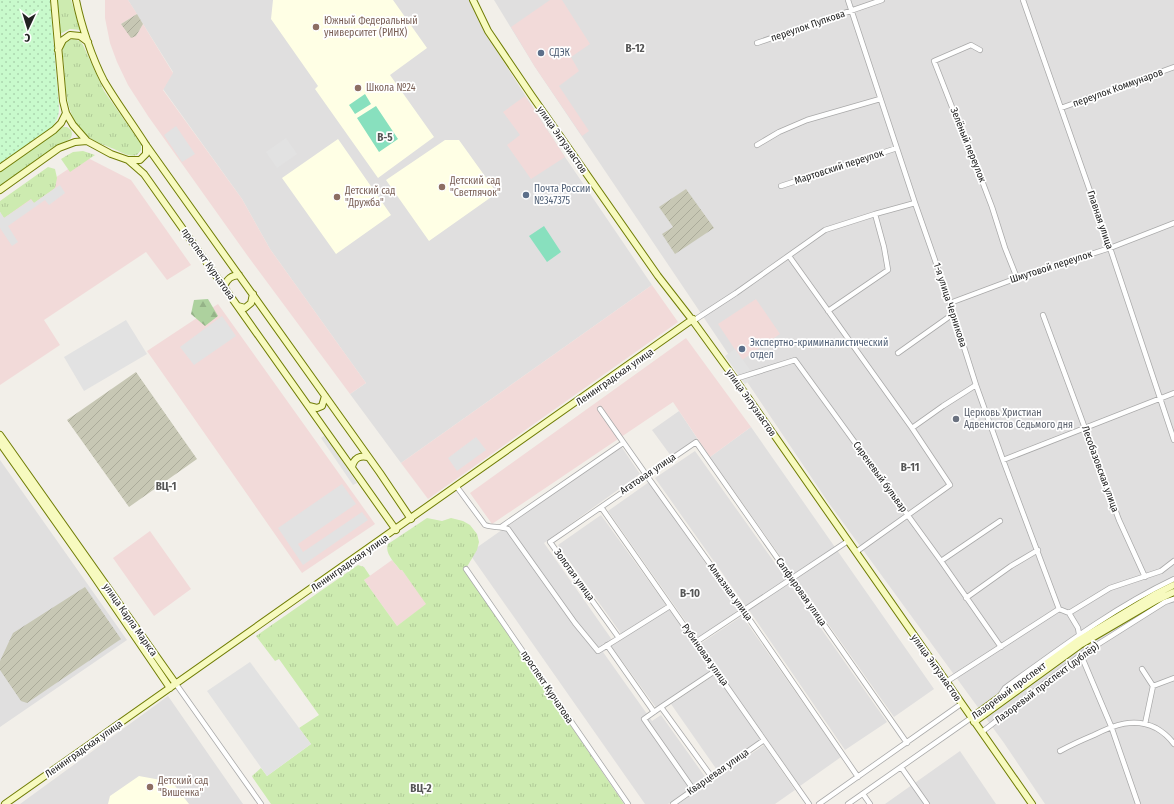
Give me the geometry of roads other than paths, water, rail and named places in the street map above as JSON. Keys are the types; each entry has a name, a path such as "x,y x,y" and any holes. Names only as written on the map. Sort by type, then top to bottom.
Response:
{"street":[{"name":"проспект Курчатова","path":"54,0 63,101 66,113 73,125 87,141 111,154 128,160 144,174 396,529"},
{"name":"проспект Курчатова","path":"76,0 88,42 104,80 146,145 380,473 410,519"},
{"name":"улица Энтузиастов","path":"473,0 488,31 532,96 658,276 693,320 735,379 1032,804"},
{"path":"410,519 693,320 488,26 477,0"},
{"name":"1-я улица Черникова","path":"848,0 1002,460 1038,550 1059,608"},
{"name":"переулок Пупкова","path":"757,43 882,0"},
{"name":"Главная улица","path":"1023,0 1110,248 1174,440"},
{"path":"58,51 63,40 70,35 80,36 88,42"},
{"name":"Зелёный переулок","path":"980,50 971,44 934,61 960,123 992,207 1004,248 1017,278"},
{"name":"переулок Коммунаров","path":"1061,108 1174,67"},
{"path":"757,146 779,132 807,120 880,99"},
{"path":"0,168 54,130 61,123 66,113"},
{"path":"0,190 59,148 75,142 87,141"},
{"path":"128,160 140,160 146,154 146,145"},
{"name":"Мартовский переулок","path":"781,186 897,148"},
{"name":"Ленинградская улица","path":"5,804 693,320 790,256 826,230 874,214 915,203"},
{"path":"828,311 888,270 884,247 874,214"},
{"name":"Шмутовой переулок","path":"950,303 1017,278 1110,248 1174,223"},
{"path":"790,256 912,428 950,485 856,552"},
{"path":"224,286 227,279 239,275"},
{"path":"238,306 245,308 251,303 253,294"},
{"path":"898,353 953,314"},
{"name":"Лесобазовская улица","path":"1043,315 1119,520 1144,577"},
{"name":"Сиреневый бульвар","path":"735,379 795,360 942,561 1001,647"},
{"path":"912,428 976,385"},
{"path":"1002,460 1174,393"},
{"path":"309,406 317,408 322,406 325,396"},
{"name":"Алмазная улица","path":"600,409 646,476 744,610 858,777"},
{"name":"улица Карла Маркса","path":"0,435 261,804"},
{"name":"Агатовая улица","path":"601,507 696,442"},
{"name":"Сапфировая улица","path":"696,442 907,743"},
{"name":"улица Карла Маркса","path":"0,443 170,688"},
{"path":"457,487 485,525 495,528 501,527 623,443"},
{"path":"352,467 354,460 360,456 368,457"},
{"name":"Рубиновая улица","path":"601,507 696,642 715,672 809,804"},
{"name":"Золотая улица","path":"601,507 550,542 619,638"},
{"path":"942,561 1000,521"},
{"path":"501,527 508,529 576,624 598,651 670,606"},
{"path":"696,642 848,541"},
{"path":"966,598 1011,566 1038,550"},
{"path":"1069,613 1110,588 1161,571 1174,561"},
{"name":"проспект Курчатова","path":"466,569 628,804"},
{"name":"Лазоревый проспект (дублёр)","path":"998,698 1004,688 1079,634 1150,590 1174,579"},
{"name":"Лазоревый проспект","path":"973,720 998,698 1079,640 1154,595 1174,585"},
{"name":"Лазоревый проспект","path":"848,804 973,720 1080,645 1156,600 1174,592"},
{"name":"Лазоревый проспект (дублёр)","path":"982,732 1081,655 1165,602 1174,599"},
{"path":"946,682 1059,608 1069,613 1078,628 1079,634"},
{"path":"607,645 654,712"},
{"path":"1081,655 1111,726 1138,804"},
{"path":"1142,669 1153,686 1145,724"},
{"path":"693,789 644,719 715,672"},
{"path":"1153,686 1174,678"},
{"name":"Лазоревый проспект","path":"819,804 961,704"},
{"path":"661,707 711,776"},
{"path":"1060,751 1111,726 1127,722 1137,722 1149,725 1162,732 1174,744"},
{"name":"Кварцевая улица","path":"673,804 764,740"},
{"path":"901,767 927,804"},
{"path":"863,794 870,804"}],"place":[{"name":"Южный Федеральный университет (РИНХ)","path":"316,27"},
{"name":"СДЭК","path":"541,53"},
{"name":"Школа №24","path":"358,88"},
{"name":"Детский сад \"Светлячок\"","path":"442,187"},
{"name":"Почта России №347375","path":"526,195"},
{"name":"Детский сад \"Дружба\"","path":"337,197"},
{"name":"Экспертно-криминалистический отдел","path":"742,349"},
{"name":"Церковь Христиан Адвенистов Седьмого дня","path":"956,419"},
{"name":"Детский сад \"Вишенка\"","path":"150,787"}],"district":[{"name":"В-12","path":"635,48"},
{"name":"В-5","path":"385,137"},
{"name":"В-11","path":"910,467"},
{"name":"ВЦ-1","path":"166,486"},
{"name":"В-10","path":"690,593"},
{"name":"ВЦ-2","path":"421,788"}]}
